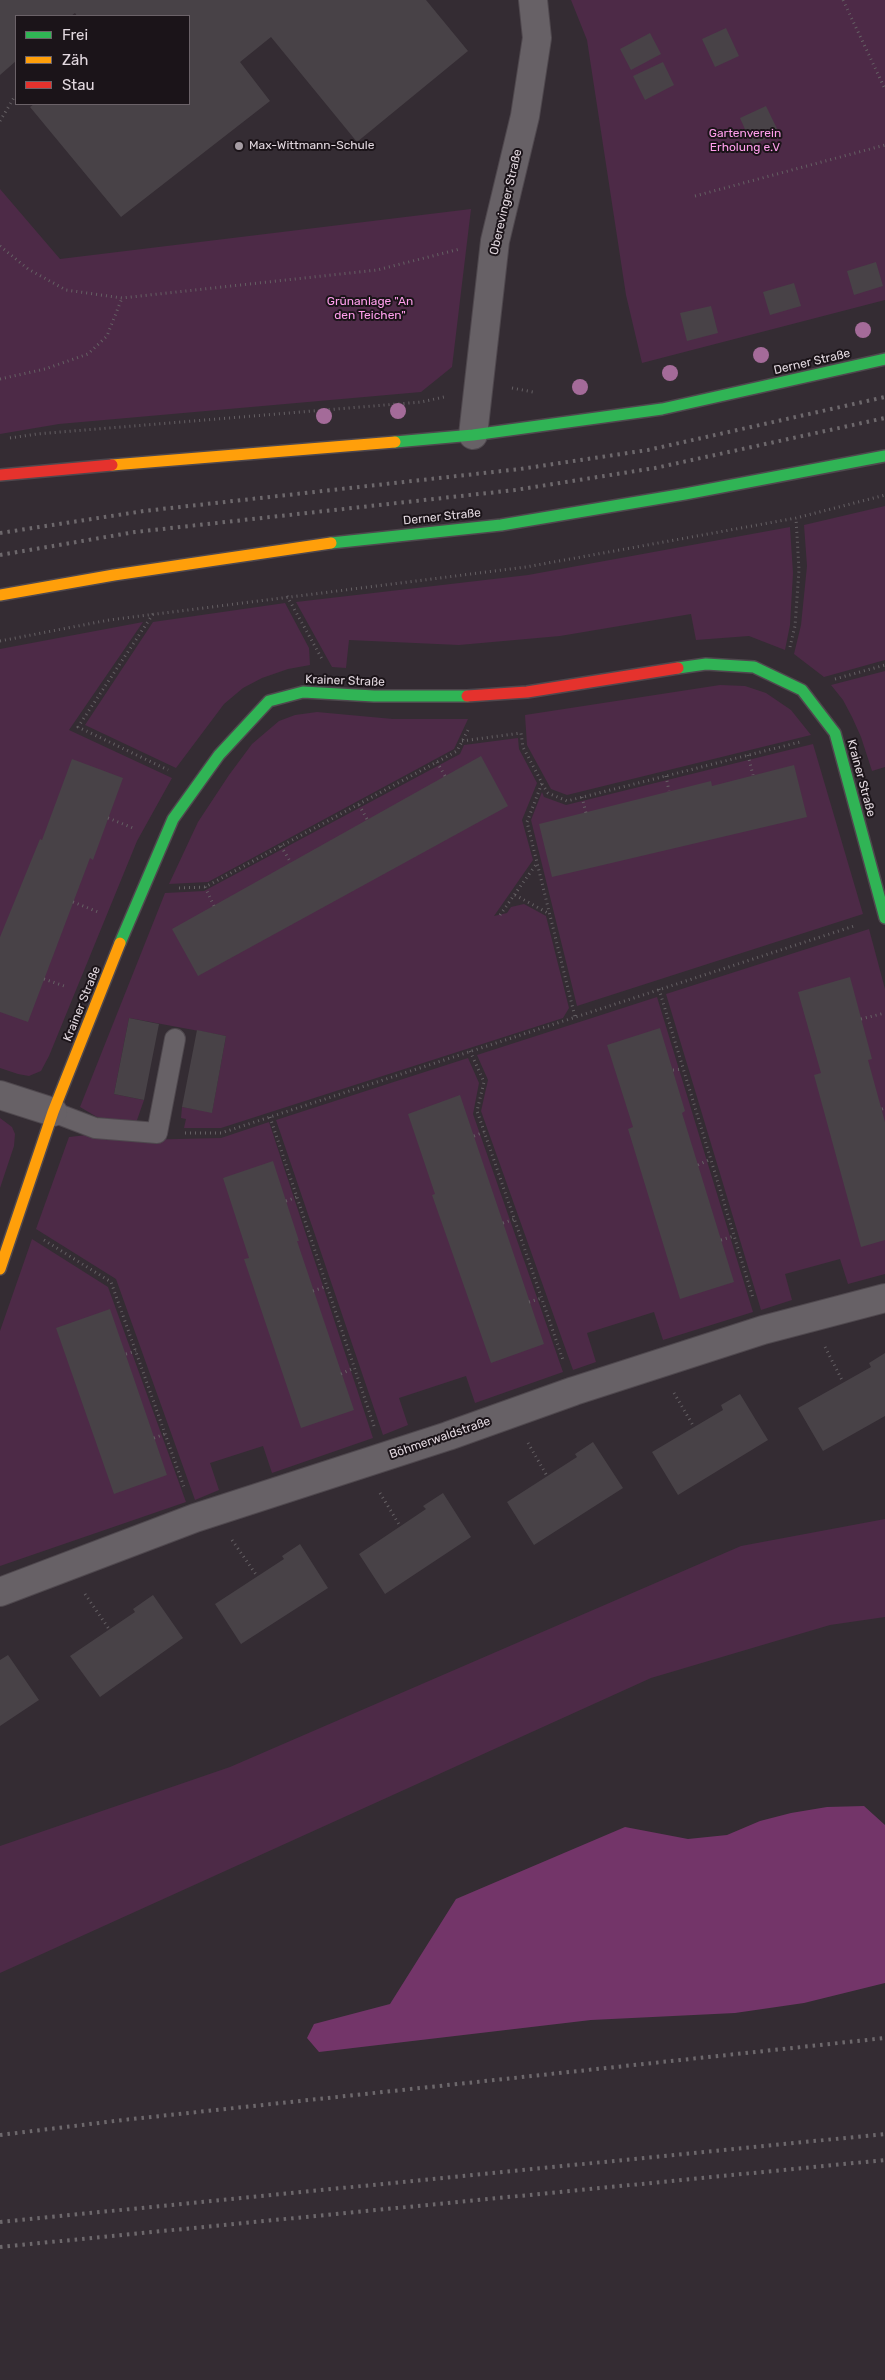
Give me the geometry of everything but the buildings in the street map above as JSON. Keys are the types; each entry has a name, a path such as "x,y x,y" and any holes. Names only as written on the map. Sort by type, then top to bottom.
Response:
{"main road":[{"name":"Derner Straße","path":"0,475 472,435 662,409 885,359"},
{"name":"Derner Straße","path":"0,595 114,575 338,542 501,525 685,494 885,456"},
{"name":"Krainer Straße","path":"0,1269 53,1112 130,919 173,819 219,755 269,700 303,692 374,696 485,696 527,692 706,664 754,667 802,690 835,733 885,917"}],"street":[{"name":"Oberevinger Straße","path":"472,435 495,241 526,116 537,38 533,0"},
{"path":"0,1095 53,1112"},
{"name":"Böhmerwaldstraße","path":"0,1592 204,1515 385,1457 574,1391 762,1330 885,1298"}],"lane":[{"path":"53,1112 96,1128 157,1133 175,1038"}],"path":[{"path":"843,0 885,89"},
{"path":"0,121 15,96"},
{"path":"695,196 885,144"},
{"path":"0,246 28,269 66,290 122,298 377,270 495,241"},
{"path":"0,379 6,376 45,369 88,354 107,336 122,298"},
{"path":"0,641 154,613 526,567 796,518 885,495"},
{"path":"790,649 795,626 799,570 796,518"},
{"path":"287,596 324,662"},
{"path":"154,613 78,727 170,771"},
{"path":"831,680 885,665"},
{"path":"144,890 205,887 457,751 485,696"},
{"path":"462,741 521,734 523,747 548,793 566,801 835,733"},
{"path":"748,755 753,775"},
{"path":"437,762 445,776"},
{"path":"666,776 669,791"},
{"path":"542,783 527,822 575,1017"},
{"path":"582,797 586,812"},
{"path":"359,805 367,819"},
{"path":"108,818 136,829"},
{"path":"281,846 291,863"},
{"path":"500,915 537,863"},
{"path":"205,887 214,906"},
{"path":"515,895 548,913"},
{"path":"73,902 100,913"},
{"path":"157,1133 222,1133 659,989 885,917"},
{"path":"44,979 71,989"},
{"path":"659,989 762,1330"},
{"path":"861,1019 885,1013"},
{"path":"470,1051 484,1082 478,1111 484,1132 574,1391"},
{"path":"672,1070 683,1069"},
{"path":"270,1117 385,1457"},
{"path":"474,1136 484,1132"},
{"path":"698,1165 711,1159"},
{"path":"286,1201 297,1197"},
{"path":"503,1224 515,1219"},
{"path":"16,1222 111,1282 165,1434 204,1515 257,1576"},
{"path":"721,1240 734,1236"},
{"path":"314,1291 327,1286"},
{"path":"529,1302 542,1298"},
{"path":"126,1354 136,1351"},
{"path":"658,1364 694,1427"},
{"path":"341,1374 354,1368"},
{"path":"511,1414 547,1476"},
{"path":"154,1438 165,1434"},
{"path":"67,1567 109,1629"}],"green space":[{"name":"Gartenverein Erholung e.V","path":"571,0 885,0 885,300 642,363 626,295 587,40"},
{"name":"Grünanlage \"An den Teichen\"","path":"0,189 60,259 471,209 452,367 421,392 59,424 0,434"},
{"path":"885,506 885,660 824,677 794,654 801,625 807,566 804,525"},
{"path":"790,527 793,573 790,625 785,650 749,636 696,640 691,614 560,636 459,645 349,640 346,668 332,667 296,602 528,575"},
{"path":"285,603 309,648 310,665 288,669 262,678 243,688 224,704 176,768 85,725 153,622"},
{"path":"143,622 69,730 172,778 137,841 49,1056 41,1071 29,1076 18,1074 0,1068 0,649"},
{"path":"885,671 885,767 872,771 852,717 843,700 831,685"},
{"path":"720,685 745,686 766,693 791,710 811,735 567,795 551,789 527,745 525,715"},
{"path":"317,712 393,719 468,719 454,749 208,882 169,884 198,822 252,744 279,721 295,715"},
{"path":"518,738 519,749 537,783 522,820 533,860 494,916 507,913 511,907 524,904 546,916 569,1008 563,1018 221,1128 184,1128 186,1119 181,1118 182,1107 212,1112 226,1036 129,1018 114,1094 144,1100 136,1123 97,1117 80,1107 165,893 204,891 460,754 464,745"},
{"path":"813,744 863,914 577,1006 531,820 542,792 544,797 566,805"},
{"path":"869,929 885,989 885,1274 848,1284 840,1259 785,1274 792,1300 761,1310 666,994"},
{"path":"657,997 753,1312 663,1340 654,1312 587,1333 596,1362 573,1370 481,1111 488,1080 477,1055"},
{"path":"468,1058 479,1083 473,1114 563,1372 475,1403 466,1376 399,1398 408,1425 383,1435 276,1120"},
{"path":"0,1118 12,1127 15,1134 14,1146 0,1188"},
{"path":"269,1122 373,1438 272,1473 263,1446 210,1463 219,1490 195,1500 116,1279 36,1229 69,1137 96,1134 135,1140 221,1138"},
{"path":"32,1239 108,1287 186,1502 0,1566 0,1331"},
{"path":"885,1519 885,1617 830,1625 651,1678 0,1973 0,1846 230,1767 741,1546"}],"shaded area":[{"path":"864,1806 885,1825 885,1983 804,2003 735,2013 591,2020 319,2052 307,2038 314,2024 390,2004 456,1899 625,1827 688,1839 727,1835 760,1821 791,1813 827,1807"}],"railway":[{"path":"0,533 144,511 520,469 648,450 885,397"},
{"path":"0,555 135,532 515,490 655,468 885,418"},
{"path":"0,2135 123,2120 885,2038"},
{"path":"0,2222 885,2134"},
{"path":"0,2247 885,2160"}],"traffic: fast":[{"path":"395,442 473,435 662,409 885,359"},
{"path":"331,543 501,525 685,494 885,456"},
{"path":"678,668 706,664 754,667 802,690 835,733 885,918"},
{"path":"120,943 173,819 219,755 269,701 303,692 374,696 467,696"}],"traffic: slow":[{"path":"112,465 395,442"},
{"path":"0,595 114,575 331,543"},
{"path":"0,1269 53,1112 120,943"}],"traffic: jam":[{"path":"0,475 112,465"},
{"path":"467,696 527,692 678,668"}],"place":[{"name":"Max-Wittmann-Schule","path":"239,146"}]}
